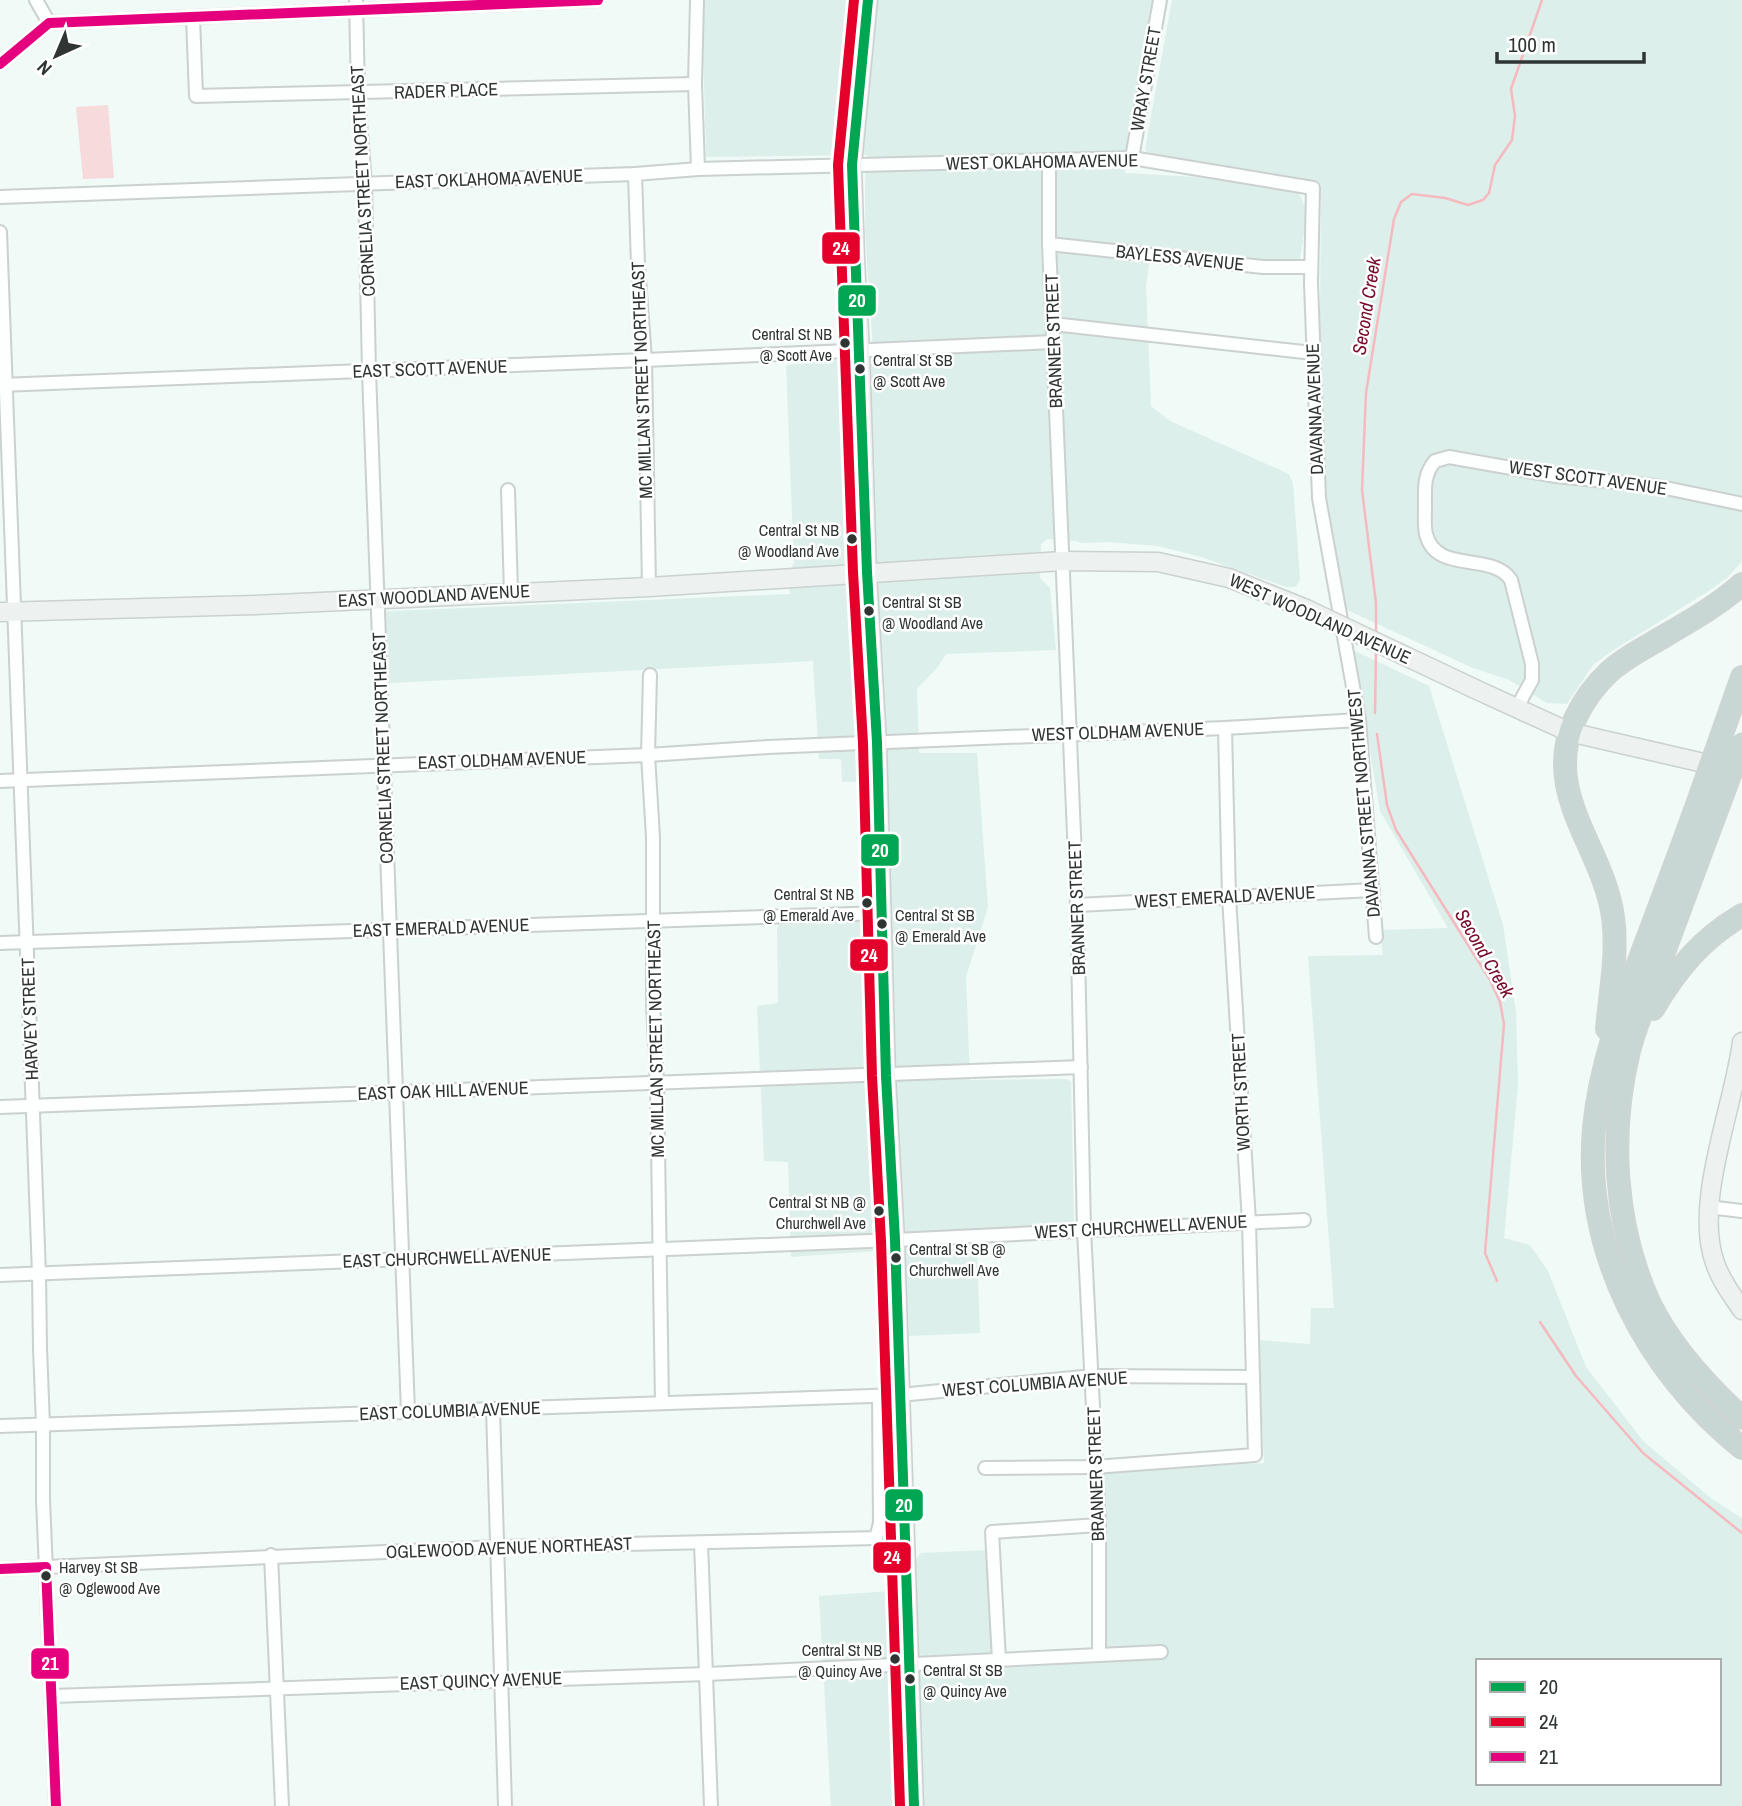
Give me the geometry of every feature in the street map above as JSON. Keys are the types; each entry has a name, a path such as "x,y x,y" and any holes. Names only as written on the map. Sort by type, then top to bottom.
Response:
{"highway":[{"path":"1742,584 1723,601 1620,662 1608,672 1579,710 1569,732 1563,770 1572,808 1602,875 1613,916 1615,957 1603,1073 1594,1129 1594,1172 1601,1223 1616,1279 1634,1321 1655,1355 1704,1414 1742,1448"},
{"path":"1742,677 1721,737 1714,788 1629,1050 1619,1101 1617,1163 1623,1222 1638,1276 1651,1304 1685,1358 1742,1418"},
{"path":"1603,1073 1619,1017 1714,788 1742,743"},
{"path":"1629,1050 1663,992 1689,957 1718,929 1742,915"}],"main road":[{"path":"868,0 852,165 867,572 877,742 886,1076 895,1240 914,1806"},
{"name":"WEST WOODLAND AVENUE","path":"867,572 1063,561 1158,562 1228,578 1304,608 1516,709"},
{"name":"EAST WOODLAND AVENUE","path":"7,612 649,587 867,572"},
{"path":"1516,709 1569,732 1742,771"},
{"path":"1742,1047 1708,1206 1709,1236 1715,1262 1726,1287 1742,1310"}],"street":[{"path":"36,0 49,23"},
{"path":"0,64 49,23 193,17 356,5 598,0"},
{"path":"697,0 695,84 698,169"},
{"name":"WRAY STREET","path":"1132,158 1160,0"},
{"name":"CORNELIA STREET NORTHEAST","path":"356,5 358,94 365,184 369,372 408,1412"},
{"name":"RADER PLACE","path":"193,17 196,96 695,84"},
{"name":"WEST OKLAHOMA AVENUE","path":"852,165 1132,158 1313,188"},
{"name":"BRANNER STREET","path":"1049,160 1049,244 1077,905 1084,1230 1099,1525 1099,1655"},
{"name":"EAST OKLAHOMA AVENUE","path":"0,197 852,165"},
{"name":"MC MILLAN STREET NORTHEAST","path":"635,174 645,360 649,587"},
{"name":"DAVANNA AVENUE","path":"1313,188 1311,267 1319,498 1342,627"},
{"name":"HARVEY STREET","path":"0,232 7,612 21,780 39,1274 43,1500 56,1806"},
{"name":"BAYLESS AVENUE","path":"1049,244 1263,267 1311,267"},
{"path":"1053,324 1313,353"},
{"path":"860,351 1053,342"},
{"name":"EAST SCOTT AVENUE","path":"3,385 860,351"},
{"name":"WEST SCOTT AVENUE","path":"1516,709 1532,680 1532,672 1511,580 1497,567 1451,559 1437,551 1429,541 1425,531 1425,477 1435,461 1449,457 1556,476 1656,486 1742,504"},
{"path":"508,490 511,593"},
{"name":"DAVANNA STREET NORTHWEST","path":"1342,627 1359,720 1376,937"},
{"name":"MC MILLAN STREET NORTHEAST","path":"650,674 648,755 653,837 653,1004 657,1084 662,1403"},
{"name":"WEST OLDHAM AVENUE","path":"877,742 1359,720"},
{"name":"WORTH STREET","path":"1094,1466 1255,1455 1249,1222 1229,897 1224,728"},
{"name":"EAST OLDHAM AVENUE","path":"0,780 648,755 877,742"},
{"name":"WEST EMERALD AVENUE","path":"1077,905 1373,890"},
{"name":"EAST EMERALD AVENUE","path":"0,943 882,913"},
{"name":"EAST OAK HILL AVENUE","path":"0,1107 1081,1067"},
{"path":"1708,1206 1742,1211"},
{"name":"WEST CHURCHWELL AVENUE","path":"895,1240 1304,1220"},
{"name":"EAST CHURCHWELL AVENUE","path":"0,1275 895,1240"},
{"name":"WEST COLUMBIA AVENUE","path":"900,1395 1093,1376 1253,1377"},
{"name":"EAST COLUMBIA AVENUE","path":"0,1426 900,1395"},
{"name":"OGLEWOOD AVENUE NORTHEAST","path":"0,1569 271,1555 876,1538 880,1523 879,1396"},
{"path":"493,1409 505,1806"},
{"path":"985,1468 1094,1466"},
{"path":"999,1660 992,1532 1099,1525"},
{"path":"701,1543 711,1806"},
{"path":"271,1555 282,1806"},
{"name":"EAST QUINCY AVENUE","path":"52,1696 706,1674 1161,1652"}],"shaded area":[{"path":"704,0 1152,0 1128,135 1125,173 1195,177 1287,188 1300,195 1307,213 1298,272 1150,259 1146,286 1151,406 1170,421 1289,474 1293,484 1300,579 1296,587 1286,587 1201,557 1158,546 1047,539 1041,544 1040,578 1050,588 1056,650 946,654 917,689 919,753 977,753 988,907 966,977 970,1080 1066,1079 1071,1082 1074,1221 1068,1225 976,1228 980,1333 909,1336 905,1249 791,1257 788,1162 764,1161 757,1006 778,1003 777,928 779,925 891,919 886,781 842,782 841,759 819,759 813,661 373,684 371,612 790,594 788,574 794,563 786,365 836,360 847,367 874,364 865,231 867,155 706,157 702,11"},
{"path":"1172,0 1742,0 1742,561 1728,577 1707,592 1593,665 1567,704 1547,703 1509,680 1473,668 1347,610 1327,506 1320,317 1321,193 1318,184 1266,172 1148,155 1145,149"},
{"path":"108,105 114,178 83,179 76,107"},
{"path":"1353,650 1429,686 1503,925 1516,1012 1518,1085 1504,1238 1530,1245 1548,1271 1586,1367 1644,1442 1712,1499 1742,1518 1742,1806 831,1806 819,1596 891,1591 921,1553 988,1550 995,1664 1102,1658 1098,1471 1264,1463 1258,1340 1310,1344 1311,1308 1334,1308 1308,956 1383,955 1380,930 1448,928 1380,811"}],"waterway":[{"name":"Second Creek","path":"1376,636 1376,603 1362,490 1366,393 1394,219 1401,202 1412,194 1445,198 1468,205 1483,200 1489,193 1495,165 1512,140 1515,116 1511,89 1542,0"},
{"name":"Second Creek","path":"1375,713 1376,650"},
{"name":"Second Creek","path":"1377,734 1387,805 1396,830 1490,980 1500,1002 1504,1024 1485,1253 1497,1281"},
{"name":"Second Creek","path":"1540,1322 1576,1376 1643,1453 1742,1533"}],"transit line":[{"name":"21","path":"0,64 49,23 598,0"},
{"name":"24","path":"854,0 838,165 853,572 863,743 872,1076 881,1241 900,1806"},
{"name":"20","path":"868,0 852,165 867,572 877,742 886,1076 895,1240 914,1806"},
{"name":"21","path":"0,1569 46,1567 56,1806"}],"place":[{"name":"Central St NB @ Scott Ave","path":"845,343"},
{"name":"Central St SB @ Scott Ave","path":"860,369"},
{"name":"Central St NB @ Woodland Ave","path":"852,539"},
{"name":"Central St SB @ Woodland Ave","path":"869,611"},
{"name":"Central St NB @ Emerald Ave","path":"867,903"},
{"name":"Central St SB @ Emerald Ave","path":"882,924"},
{"name":"Central St NB @ Churchwell Ave","path":"879,1211"},
{"name":"Central St SB @ Churchwell Ave","path":"896,1258"},
{"name":"Harvey St SB @ Oglewood Ave","path":"46,1576"},
{"name":"Central St NB @ Quincy Ave","path":"895,1659"},
{"name":"Central St SB @ Quincy Ave","path":"910,1679"}]}
